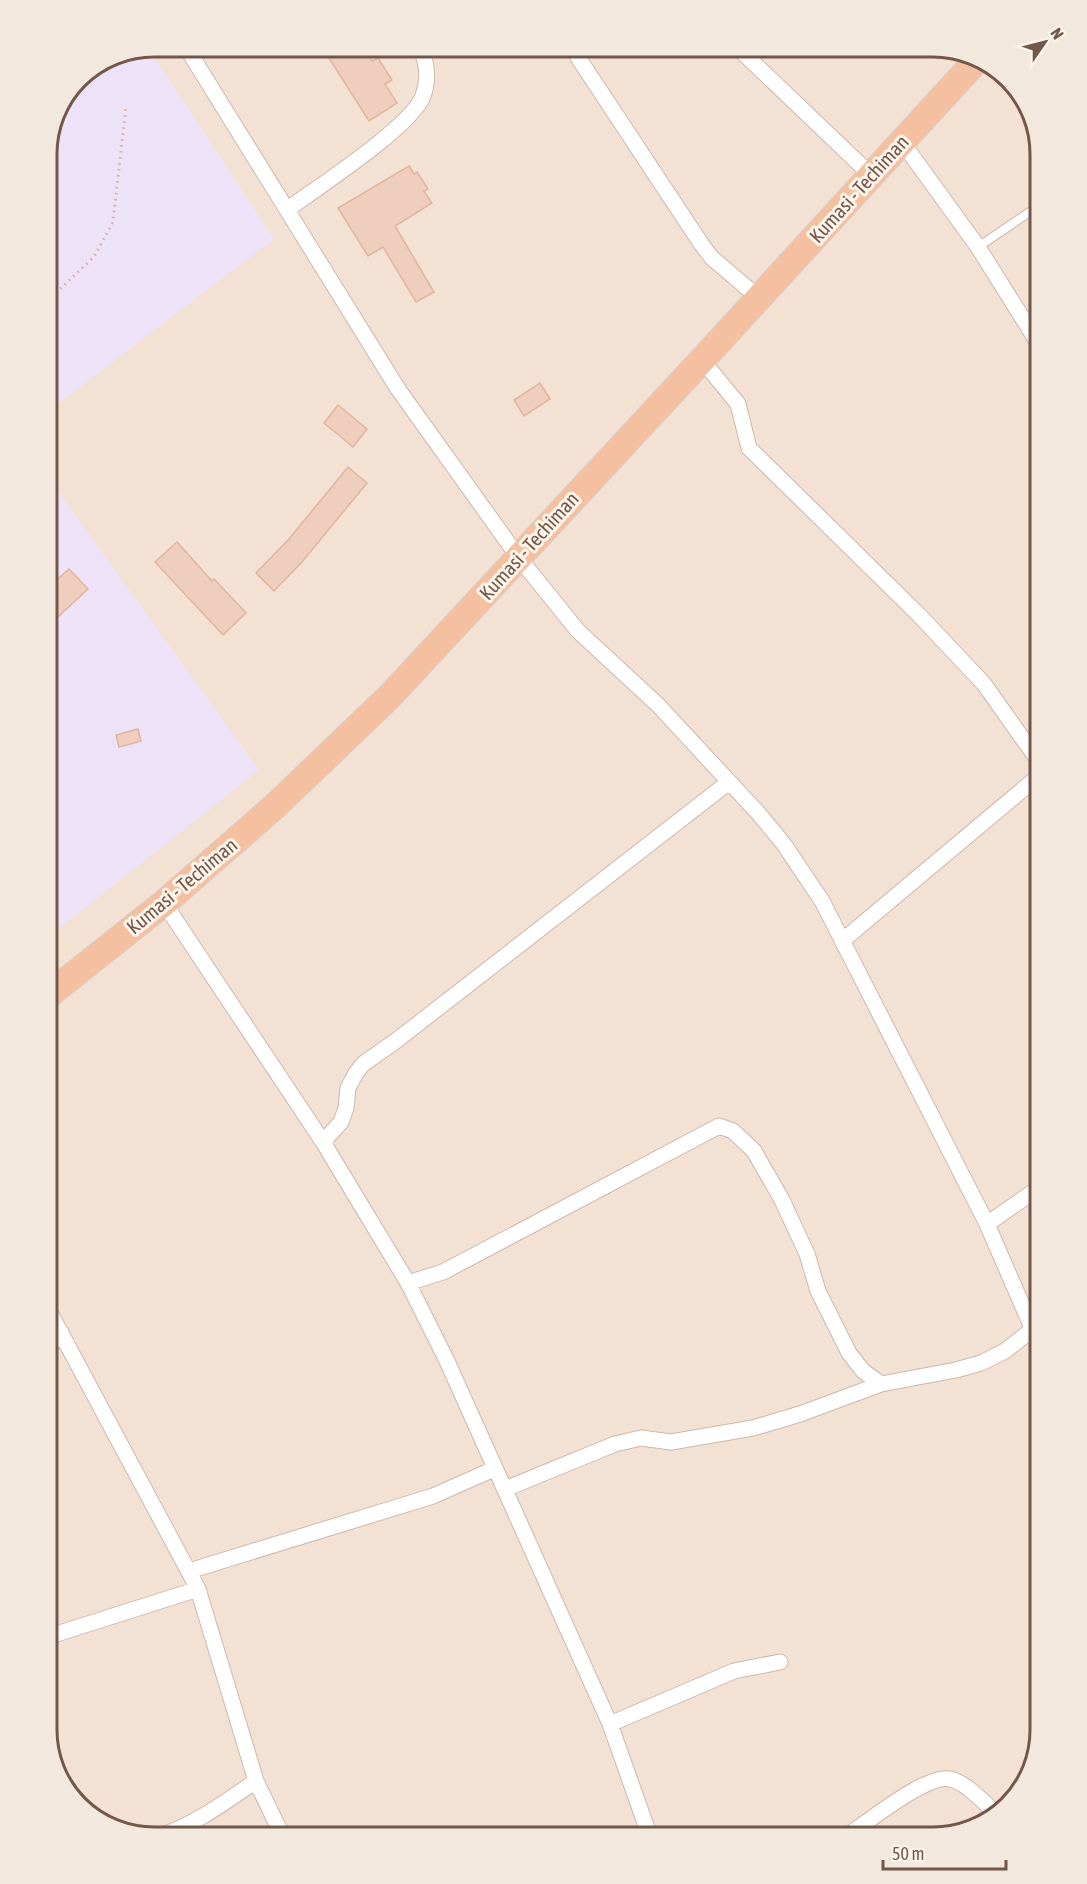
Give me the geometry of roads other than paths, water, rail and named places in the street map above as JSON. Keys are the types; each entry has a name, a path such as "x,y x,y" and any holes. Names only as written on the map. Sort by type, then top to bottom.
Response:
{"highway":[{"name":"Kumasi - Techiman","path":"57,984 164,903 274,807 390,696 972,65"}],"street":[{"path":"193,57 398,389 519,558 578,631 658,705 783,843 822,901 1030,1312"},
{"path":"288,209 377,144 415,109 423,96 427,78 425,57"},
{"path":"578,57 702,245 712,258 759,298"},
{"path":"747,57 871,175"},
{"path":"902,142 978,247 1030,329"},
{"path":"702,360 738,404 749,448 919,615 984,684 1030,748"},
{"path":"323,1142 341,1122 346,1108 348,1088 363,1064 729,782"},
{"path":"842,941 1030,784"},
{"path":"164,903 323,1142 408,1283 447,1361 610,1724 646,1827"},
{"path":"408,1283 443,1272 719,1126 733,1131 754,1150 782,1200 807,1254 818,1291 849,1353 863,1371 881,1384"},
{"path":"987,1224 1030,1195"},
{"path":"504,1489 615,1444 641,1438 671,1442 753,1428 800,1414 881,1384 926,1377 981,1363 1005,1351 1030,1324"},
{"path":"57,1325 198,1589 256,1781 278,1827"},
{"path":"57,1337 61,1332"},
{"path":"189,1571 433,1496 494,1469"},
{"path":"57,1633 198,1589"},
{"path":"610,1724 734,1671 780,1662"},
{"path":"861,1827 920,1786 939,1779 958,1782 990,1808"},
{"path":"183,1827 220,1806 256,1781"}],"lane":[{"path":"978,247 1030,212"}]}
